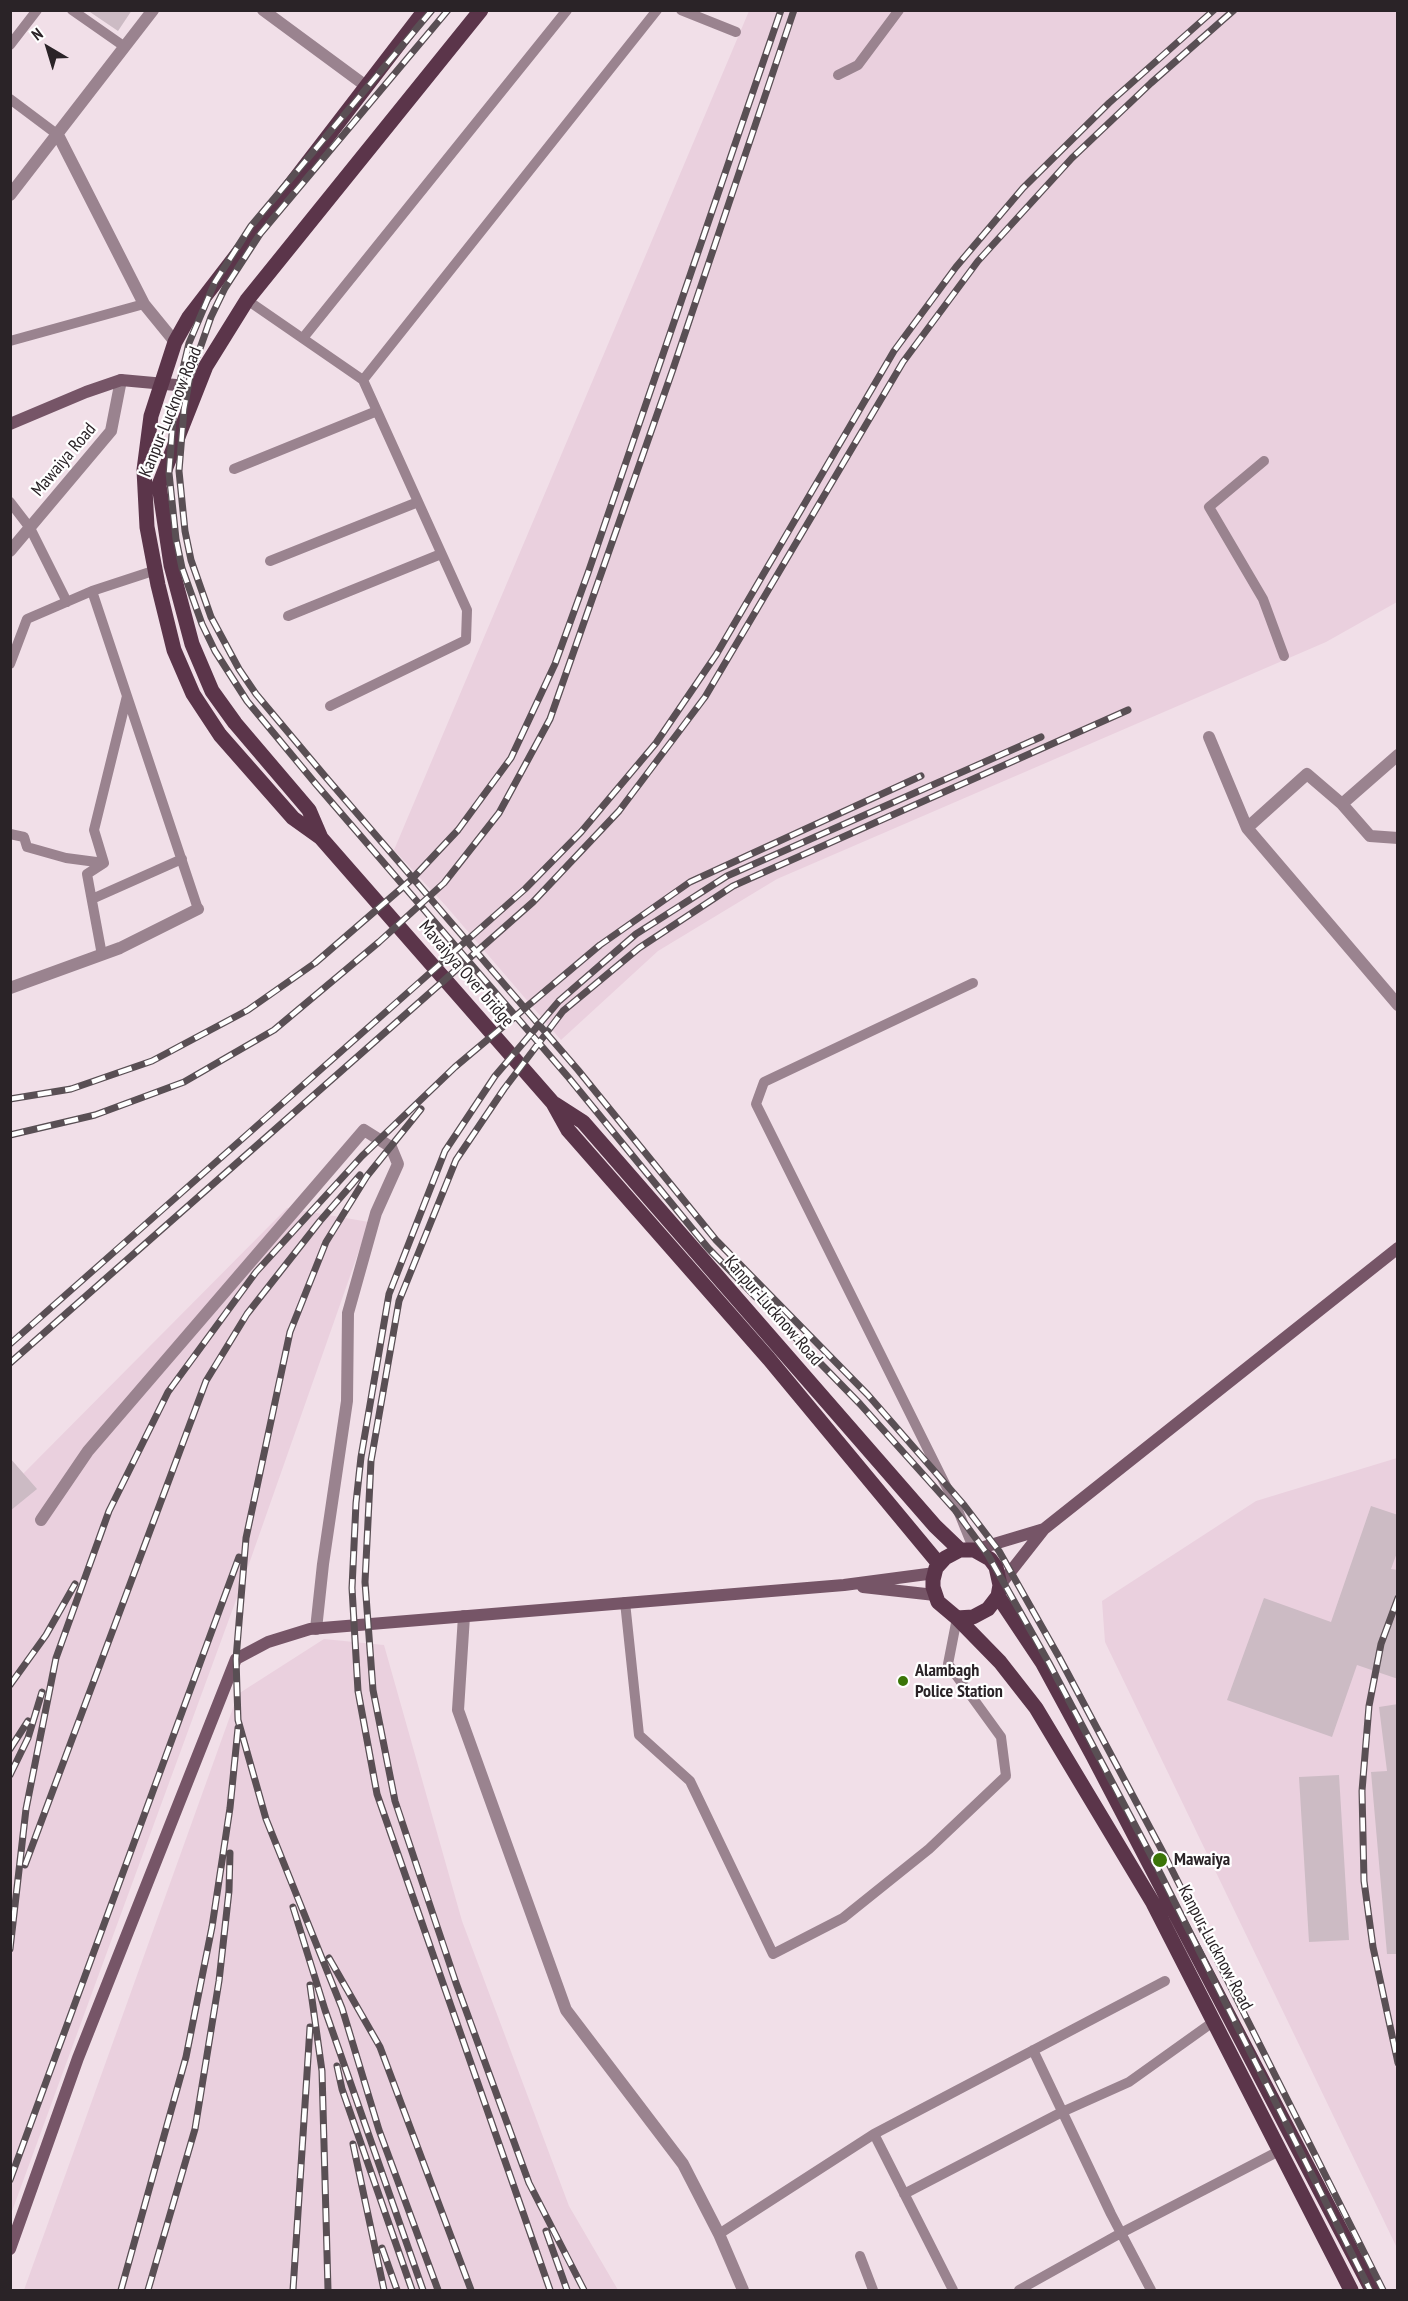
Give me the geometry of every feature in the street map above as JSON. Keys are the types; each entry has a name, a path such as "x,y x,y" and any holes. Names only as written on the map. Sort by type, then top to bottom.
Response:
{"main road":[{"name":"Kanpur-Lucknow Road","path":"374,898 321,838 293,818 220,735 193,694 174,650 156,570 147,526 144,470 151,416 160,384 175,342 189,317 425,10"},
{"name":"Kanpur-Lucknow Road","path":"321,838 309,810 235,723 212,691 192,644 171,565 159,485 206,366 247,300 481,10"},
{"name":"Mavaiyya Over bridge","path":"374,898 529,1076"},
{"name":"Kanpur-Lucknow Road","path":"529,1076 553,1103 568,1130 769,1359 937,1568"},
{"name":"Kanpur-Lucknow Road","path":"553,1103 583,1122 935,1526 967,1550 982,1553 996,1567 999,1591 1042,1662 1093,1756 1372,2290"},
{"path":"935,1595 933,1587 937,1568 945,1558 967,1550"},
{"path":"957,1618 981,1614 988,1610 999,1591"},
{"name":"Kanpur-Lucknow Road","path":"935,1595 943,1608 957,1618 1000,1662 1036,1708 1153,1903 1351,2290"}],"street":[{"path":"10,195 153,10"},
{"path":"263,10 366,86"},
{"path":"58,135 144,304 175,342"},
{"path":"10,424 121,380 198,387"},
{"name":"Mawaiya Road","path":"10,551 111,431 121,380"},
{"path":"1209,737 1247,828 1398,1005"},
{"path":"1342,804 1398,755"},
{"path":"1247,828 1307,774 1342,804 1370,836 1398,838"},
{"path":"10,988 120,948 198,909"},
{"path":"41,1520 88,1450 364,1130 391,1147 398,1164 376,1213 348,1313 347,1401 323,1564 316,1629"},
{"path":"999,1591 1044,1529 1398,1248"},
{"path":"967,1550 1044,1529"},
{"path":"10,2249 78,2058 236,1659 268,1642 316,1629 844,1585 937,1568"},
{"path":"844,1585 935,1595"},
{"path":"464,1616 458,1710 566,2010 683,2164 719,2234 743,2290"}],"lane":[{"path":"10,45 37,10"},
{"path":"72,10 125,47"},
{"path":"303,338 567,10"},
{"path":"363,380 657,10"},
{"path":"681,10 736,32"},
{"path":"838,75 858,65 899,10"},
{"path":"10,99 58,135"},
{"path":"247,300 363,380 467,610 466,640 330,706"},
{"path":"10,341 144,304"},
{"path":"234,469 377,411"},
{"path":"1264,461 1209,507 1263,599 1284,656"},
{"path":"10,502 30,528 67,602"},
{"path":"270,561 418,502"},
{"path":"288,616 441,554"},
{"path":"10,664 27,619 92,591 156,570"},
{"path":"92,591 198,909"},
{"path":"104,863 94,830 127,696"},
{"path":"10,834 24,837 27,847 66,858 104,863"},
{"path":"92,899 182,859"},
{"path":"102,955 87,874 104,863"},
{"path":"967,1550 957,1508 756,1104 764,1082 973,983"},
{"path":"625,1602 639,1735 690,1781 773,1954 843,1918 928,1849 1006,1776 1001,1737 948,1664 957,1618"},
{"path":"719,2234 874,2134 1165,1981"},
{"path":"904,2194 1062,2112 1129,2082 1213,2022"},
{"path":"1033,2050 1151,2290"},
{"path":"874,2134 953,2290"},
{"path":"1019,2290 1121,2233 1279,2151"},
{"path":"860,2256 873,2290"}],"shaded area":[{"path":"749,11 1397,11 1397,602 1326,642 777,879 658,951 561,1040 446,906 394,850"},
{"path":"287,1208 369,1222 243,1581 11,2214 11,1486"},
{"path":"1397,1458 1397,2248 1105,1642 1102,1601 1256,1501"},
{"path":"324,1639 384,1645 462,1921 569,2206 618,2290 24,2290 238,1694"}],"building":[{"path":"87,10 132,10 118,31"},
{"path":"10,1458 37,1489 10,1511"},
{"path":"1371,1506 1398,1515 1398,1550 1391,1569 1398,1570 1398,1679 1357,1665 1332,1737 1227,1700 1264,1598 1331,1622"},
{"path":"1398,1704 1398,1954 1387,1954 1371,1772 1387,1771 1379,1707"},
{"path":"1339,1775 1349,1940 1309,1942 1299,1777"}],"railway":[{"path":"432,10 251,226 215,282 189,343 174,407 169,473 176,539 182,568 202,624 215,651 247,701 315,783 569,1078 708,1248 860,1404 955,1510 988,1555 1049,1663 1155,1863 1370,2290"},
{"path":"448,10 260,234 225,288 211,317 190,377 184,409 179,471 185,531 191,560 211,617 239,669 256,694 578,1070 716,1240 868,1395 964,1505 999,1551 1059,1657 1166,1858 1383,2290"},
{"path":"10,1099 71,1089 152,1061 248,1010 315,963 411,880 458,830 511,758 555,664 588,573 781,10"},
{"path":"10,1135 95,1115 184,1082 274,1030 379,942 444,883 499,813 550,719 673,369 794,10"},
{"path":"10,1344 525,889 581,832 656,743 716,655 894,351 956,267 1023,188 1109,103 1214,10"},
{"path":"10,1363 533,902 619,811 705,697 903,362 978,261 1072,158 1151,83 1234,10"},
{"path":"584,2290 529,2183 456,1983 395,1801 373,1690 365,1582 371,1461 399,1301 456,1160 504,1089 563,1011 639,948 733,886 1128,710"},
{"path":"550,2290 377,1794 358,1691 352,1588 356,1503 361,1457 389,1294 445,1151 495,1076 559,1001 636,934 727,876 1041,737"},
{"path":"10,1949 26,1809 56,1658 109,1511 168,1392 256,1272 362,1156 455,1067 600,945 690,882 921,776"},
{"path":"421,1109 367,1176 326,1242 290,1332 246,1538 236,1659 238,1720 266,1819 342,2008 379,2130 438,2290"},
{"path":"25,1865 206,1381 247,1314 320,1221 360,1175"},
{"path":"10,2180 239,1557"},
{"path":"10,1685 46,1635 75,1584"},
{"path":"1398,1598 1381,1644 1369,1706 1362,1791 1364,1881 1373,1947 1398,2063"},
{"path":"10,1775 28,1738 42,1692"},
{"path":"10,1749 28,1721"},
{"path":"121,2290 186,2057 212,1927 230,1808 238,1728"},
{"path":"148,2290 195,2129 219,1981 229,1891 230,1853"},
{"path":"293,1907 325,2010 423,2290"},
{"path":"329,1958 380,2047 471,2290"},
{"path":"310,1985 322,2071 328,2290"},
{"path":"293,2290 310,2027"},
{"path":"337,2066 342,2089 412,2290"},
{"path":"353,2144 384,2290"},
{"path":"546,2231 567,2290"},
{"path":"382,2248 397,2290"}],"place":[{"name":"Alambagh Police Station","path":"903,1681"},
{"name":"Mawaiya","path":"1160,1860"}]}
